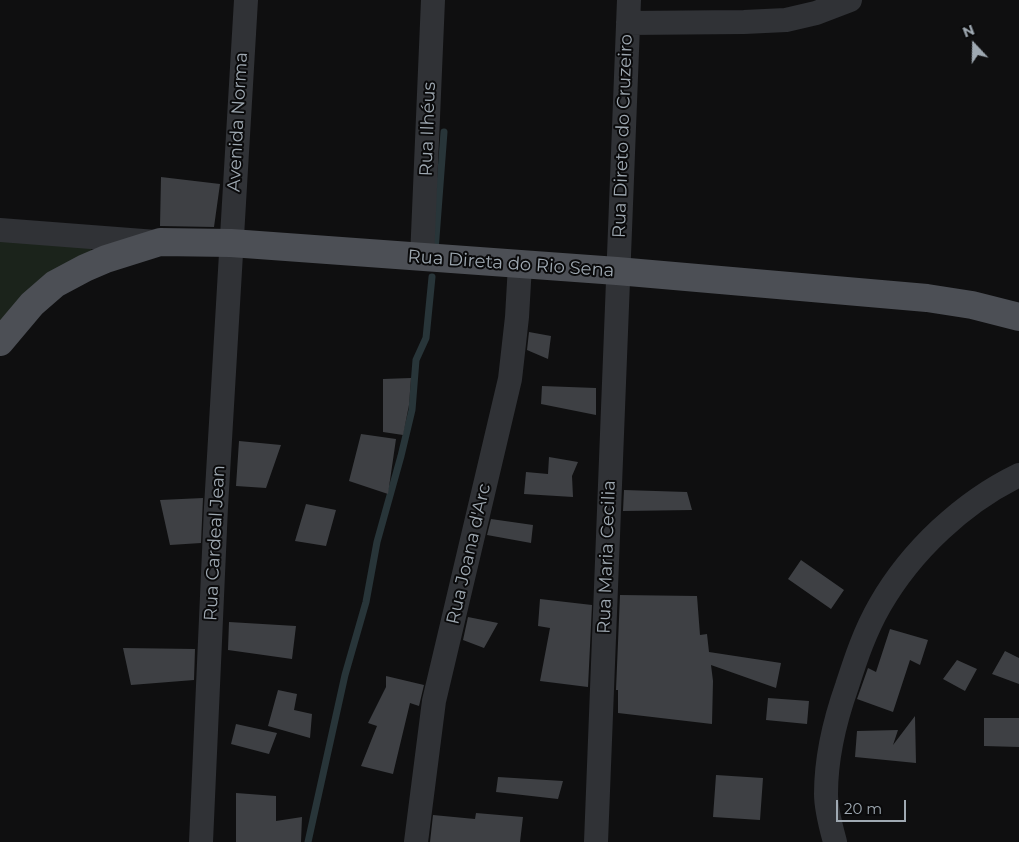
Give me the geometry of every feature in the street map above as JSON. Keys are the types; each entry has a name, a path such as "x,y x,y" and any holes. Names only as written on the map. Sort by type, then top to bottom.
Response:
{"main road":[{"name":"Rua Direta do Rio Sena","path":"160,242 231,243 617,271 927,298 972,305 1019,317"},
{"path":"0,342 32,304 55,284 99,262 160,242"}],"street":[{"name":"Avenida Norma","path":"231,243 246,0"},
{"name":"Rua Ilhéus","path":"422,258 433,0"},
{"path":"628,12 744,22 786,20 850,0"},
{"name":"Rua Direto do Cruzeiro","path":"617,271 628,12"},
{"name":"Rua Direta do Rio Sena","path":"0,230 160,242"},
{"name":"Rua Cardeal Jean","path":"201,842 216,507 231,243"},
{"name":"Rua Joana d'Arc","path":"416,842 434,701 510,380 517,317 520,265"},
{"name":"Rua Maria Cecilia","path":"596,842 617,271"},
{"path":"836,842 830,824 826,795 835,724 867,631 880,604 905,569 930,540 960,512 995,487 1019,475"}],"shaded area":[{"path":"0,240 92,244 90,258 0,332"}],"building":[{"path":"161,177 220,184 214,227 160,226"},
{"path":"529,332 551,336 548,359 527,350"},
{"path":"411,378 409,405 403,435 383,432 383,379"},
{"path":"542,386 596,388 596,415 541,404"},
{"path":"361,434 396,439 388,494 349,481"},
{"path":"239,441 281,445 266,488 236,486"},
{"path":"549,457 578,462 572,476 573,497 524,494 526,472 548,474"},
{"path":"624,490 687,492 692,510 623,511"},
{"path":"203,498 201,543 170,545 160,500"},
{"path":"306,504 336,510 326,546 295,541"},
{"path":"491,519 533,525 531,543 487,535"},
{"path":"801,560 844,590 831,609 788,579"},
{"path":"620,595 697,596 700,635 707,634 709,652 781,663 776,688 711,665 713,681 712,724 618,713 618,690 616,690"},
{"path":"540,599 592,605 588,687 540,681 550,628 538,626"},
{"path":"468,617 498,623 484,648 463,640"},
{"path":"229,622 296,626 292,659 228,650"},
{"path":"890,629 928,640 920,665 910,660 893,712 857,699 868,668 876,672"},
{"path":"123,648 195,649 194,680 131,685"},
{"path":"1005,651 1019,658 1019,684 992,674"},
{"path":"957,660 977,669 965,691 943,679"},
{"path":"386,676 424,685 419,706 410,703 393,774 361,766 377,726 368,723 386,687"},
{"path":"278,690 297,694 294,710 312,714 310,738 268,726"},
{"path":"768,698 809,701 807,724 766,720"},
{"path":"915,716 916,763 855,757 857,731 898,730 893,745"},
{"path":"984,718 1019,718 1019,747 984,746"},
{"path":"236,724 277,733 269,754 231,744"},
{"path":"716,775 763,778 760,820 713,817"},
{"path":"498,777 563,781 558,799 496,792"},
{"path":"236,793 276,796 276,821 302,817 301,842 236,842"},
{"path":"476,813 523,817 520,842 430,842 433,815 475,819"}],"waterway":[{"path":"435,251 444,132"},
{"path":"308,842 345,675 366,602 377,542 412,410 416,360 426,338 432,277"}]}
